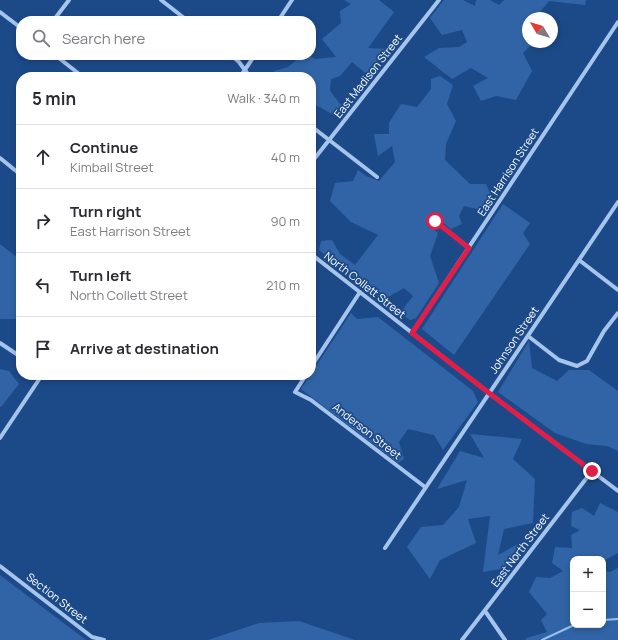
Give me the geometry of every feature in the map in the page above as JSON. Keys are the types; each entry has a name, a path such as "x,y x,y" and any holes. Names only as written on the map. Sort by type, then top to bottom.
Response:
{"street":[{"path":"57,16 69,0"},
{"path":"161,0 182,16"},
{"path":"281,16 292,0"},
{"name":"East Madison Street","path":"316,156 438,0"},
{"path":"0,12 16,24"},
{"name":"East Harrison Street","path":"412,333 618,22"},
{"path":"62,60 77,72"},
{"path":"237,60 245,70 252,60"},
{"path":"316,130 377,177"},
{"path":"0,158 16,171"},
{"name":"Johnson Street","path":"385,548 618,202"},
{"path":"435,221 469,248"},
{"name":"North Collett Street","path":"316,258 489,393 618,491"},
{"path":"578,260 618,290"},
{"path":"316,359 360,292"},
{"path":"528,336 559,360 577,366 587,361 604,331 618,313"},
{"path":"0,343 16,354"},
{"path":"0,438 39,380"},
{"name":"Anderson Street","path":"303,380 295,392 311,400 425,487"},
{"name":"East North Street","path":"462,640 592,471"},
{"name":"Section Street","path":"0,566 92,637 104,640"},
{"path":"485,612 505,640"}],"shaded area":[{"path":"344,0 379,0 394,12 368,48 390,49 369,76 352,62 340,76 331,79 330,91 344,109 337,117 316,105 316,72 274,71 288,67 297,60 316,60 336,57 322,39 341,23 340,11 351,4"},
{"path":"444,0 463,0 475,6 476,0 490,0 499,5 504,0 586,0 585,5 549,1 540,12 522,12 522,48 528,48 523,53 532,71 516,100 496,96 481,101 473,86 488,78 471,68 452,79 424,57 439,48 459,47 467,42 462,30 442,35 430,18"},
{"path":"440,76 453,85 447,104 456,121 446,144 445,160 470,184 486,184 493,199 486,211 464,206 459,216 462,224 451,229 436,217 429,218 429,226 438,233 430,256 439,283 416,318 410,320 400,313 413,296 404,288 383,300 319,250 321,241 332,240 340,254 355,265 378,235 351,222 330,201 335,183 353,181 358,170 366,176 379,181 395,162 392,146 378,156 374,134 389,134 389,123 401,104 417,107 431,89 431,79"},
{"path":"503,204 530,223 523,233 530,244 454,355 422,329"},
{"path":"0,244 16,256 16,319 0,319"},
{"path":"351,313 357,319 378,317 473,391 478,402 443,450 434,435 408,429 399,442 404,459 398,463 301,389 307,380 316,380 316,366"},
{"path":"529,341 532,368 557,381 569,370 589,370 618,391 618,451 607,446 586,444 555,433 498,392"},
{"path":"0,369 9,371 19,384 1,407 0,406"},
{"path":"470,434 522,439 513,459 535,479 533,523 504,529 498,555 529,538 506,568 483,572 490,516 468,519 476,543 440,560 430,579 407,547 421,527 443,525 459,507 467,480 437,489 460,451 484,458"},
{"path":"600,503 618,512 618,553 606,559 606,556 570,556 570,628 606,628 606,571 610,572 618,568 618,640 526,640 526,638 547,632 541,620 547,614 529,592 536,577 550,578 563,571 552,563 555,547 572,548 571,535 580,530 571,526 572,512 582,508 594,516"},
{"path":"0,575 86,640 0,640"},
{"path":"299,621 355,640 208,640 259,623"}],"waterway":[{"path":"606,620 618,619"},
{"path":"542,640 570,627"}],"route":[{"path":"435,221 469,248 412,333 592,471"}]}
